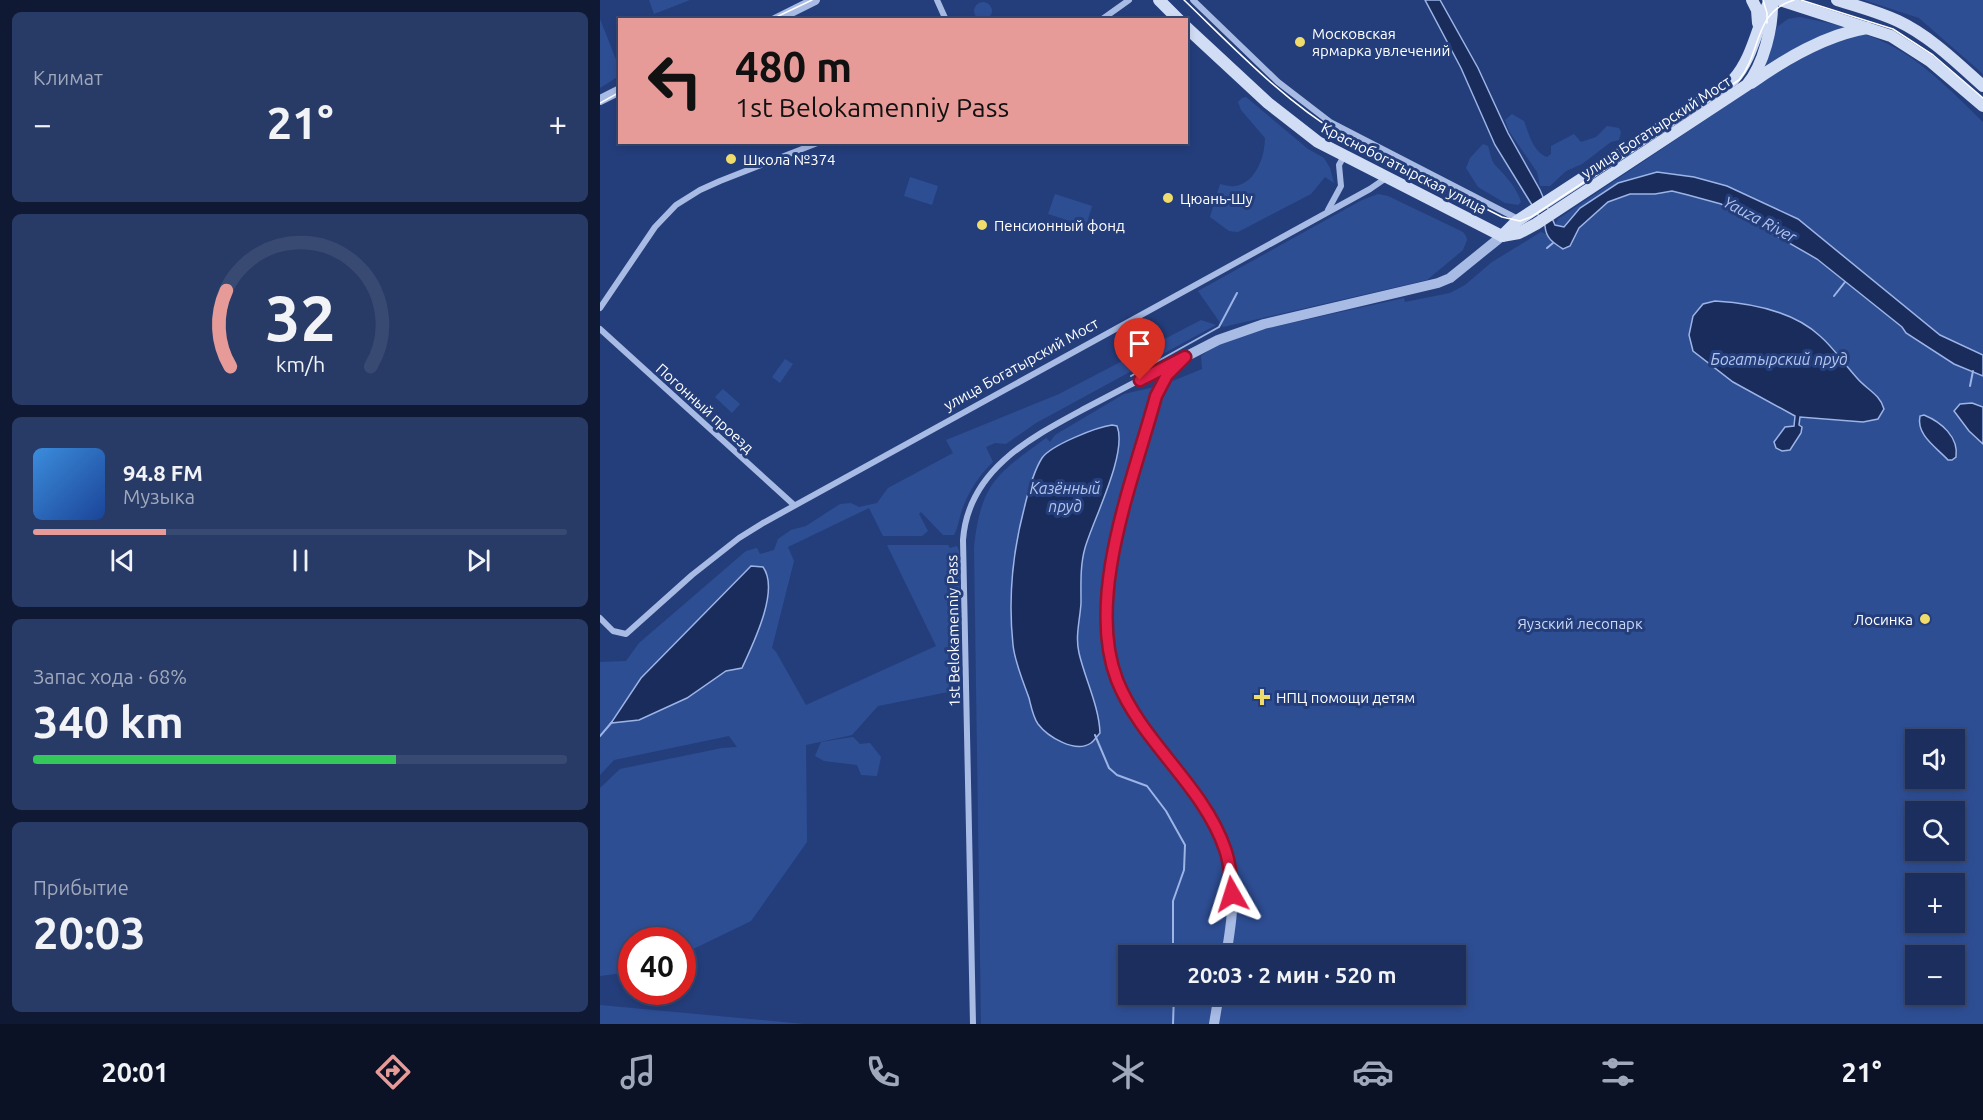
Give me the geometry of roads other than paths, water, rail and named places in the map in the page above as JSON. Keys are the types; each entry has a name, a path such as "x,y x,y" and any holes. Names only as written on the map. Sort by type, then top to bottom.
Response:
{"main road":[{"path":"1752,0 1757,10 1758,27"},
{"name":"улица Богатырский Мост","path":"1570,194 1733,80 1748,58 1758,27 1771,0"},
{"name":"улица Богатырский Мост","path":"1502,236 1519,232 1528,221 1747,85 1756,71 1770,30 1771,0"},
{"path":"1780,0 1869,28 1908,45 1930,60 1983,106"},
{"path":"1837,0 1884,15 1909,27 1938,47 1983,86"},
{"path":"1161,1 1177,18"},
{"path":"1747,85 1799,53 1827,39 1869,28"},
{"name":"Краснобогатырская улица","path":"1188,29 1294,126 1318,142 1502,236"}],"street":[{"path":"779,18 816,0"},
{"path":"937,0 945,18"},
{"path":"1104,18 1129,0"},
{"path":"1193,0 1278,82 1330,122 1528,221"},
{"path":"600,100 618,91"},
{"path":"600,308 655,227 676,205 720,181 815,144"},
{"path":"1328,211 1341,186 1339,165 1344,156"},
{"name":"улица Богатырский Мост","path":"602,620 613,631 626,634 692,575 739,538 794,505 1370,189 1387,177"},
{"name":"улица Богатырский Мост","path":"1185,357 1218,340 1264,324 1438,284 1450,278 1502,236"},
{"name":"Погонный проезд","path":"600,329 794,505"},
{"path":"1185,357 1167,375 1156,396 1115,545 1108,587 1107,627 1112,664 1117,681 1140,720 1198,800 1225,849 1230,867 1232,894 1232,922 1228,945"},
{"name":"1st Belokamenniy Pass","path":"974,1024 963,551 966,516 971,502 1000,463 1022,444 1185,357"},
{"path":"1214,1024 1217,1005"}],"water":[{"name":"Yauza River","path":"1425,0 1440,0 1478,68 1508,133 1540,190 1555,225 1564,227 1580,208 1618,183 1657,172 1694,177 1727,186 1798,219 1940,335 1983,355 1983,376 1954,364 1906,333 1902,327 1817,259 1721,204 1672,191 1630,194 1608,202 1579,228 1570,246 1563,249 1548,237 1545,226 1495,145 1461,68"},
{"name":"Богатырский пруд","path":"1715,301 1756,306 1784,314 1809,327 1879,399 1884,409 1878,419 1863,422 1800,417 1801,433 1790,450 1782,451 1776,448 1774,442 1785,427 1794,426 1795,416 1733,382 1693,351 1689,335 1693,316 1703,304"},
{"path":"1972,403 1983,407 1983,444 1969,431 1954,411 1960,404"},
{"path":"1924,415 1937,422 1952,437 1956,457 1952,460 1948,460 1924,435 1920,416"},
{"name":"Казённый пруд","path":"1112,425 1117,426 1118,453 1083,555 1078,634 1079,653 1094,703 1100,733 1091,743 1077,746 1062,742 1048,734 1033,715 1013,645 1011,593 1014,560 1029,489 1042,458 1075,437"},
{"path":"751,566 763,567 767,577 767,603 742,668 726,671 687,698 639,720 611,723 641,678"}],"waterway":[{"path":"1547,248 1553,243"},
{"path":"1834,296 1845,282"},
{"path":"1131,376 1219,327 1237,293"},
{"path":"1970,386 1973,371"},
{"path":"600,736 612,722"},
{"path":"1095,735 1109,768 1117,775 1147,786 1166,811 1185,845 1184,870 1173,901 1173,945"},
{"path":"1173,1024 1174,1005"}],"tram line":[{"path":"774,18 812,0"},
{"path":"1184,0 1259,72 1319,121 1341,135 1502,217 1520,221 1531,217 1739,80 1771,14 1794,0"},
{"path":"1763,0 1767,23"},
{"path":"1801,0 1893,29 1933,55 1983,98"},
{"path":"600,103 618,93"}],"place":[{"name":"Московская ярмарка увлечений","path":"1300,42"},
{"name":"Школа №374","path":"731,159"},
{"name":"Цюань-Шу","path":"1168,198"},
{"name":"Пенсионный фонд","path":"982,225"},
{"name":"Лосинка","path":"1925,619"},
{"name":"НПЦ помощи детям","path":"1262,697"}],"park label":[{"name":"Яузский лесопарк","path":"1580,623"}]}
